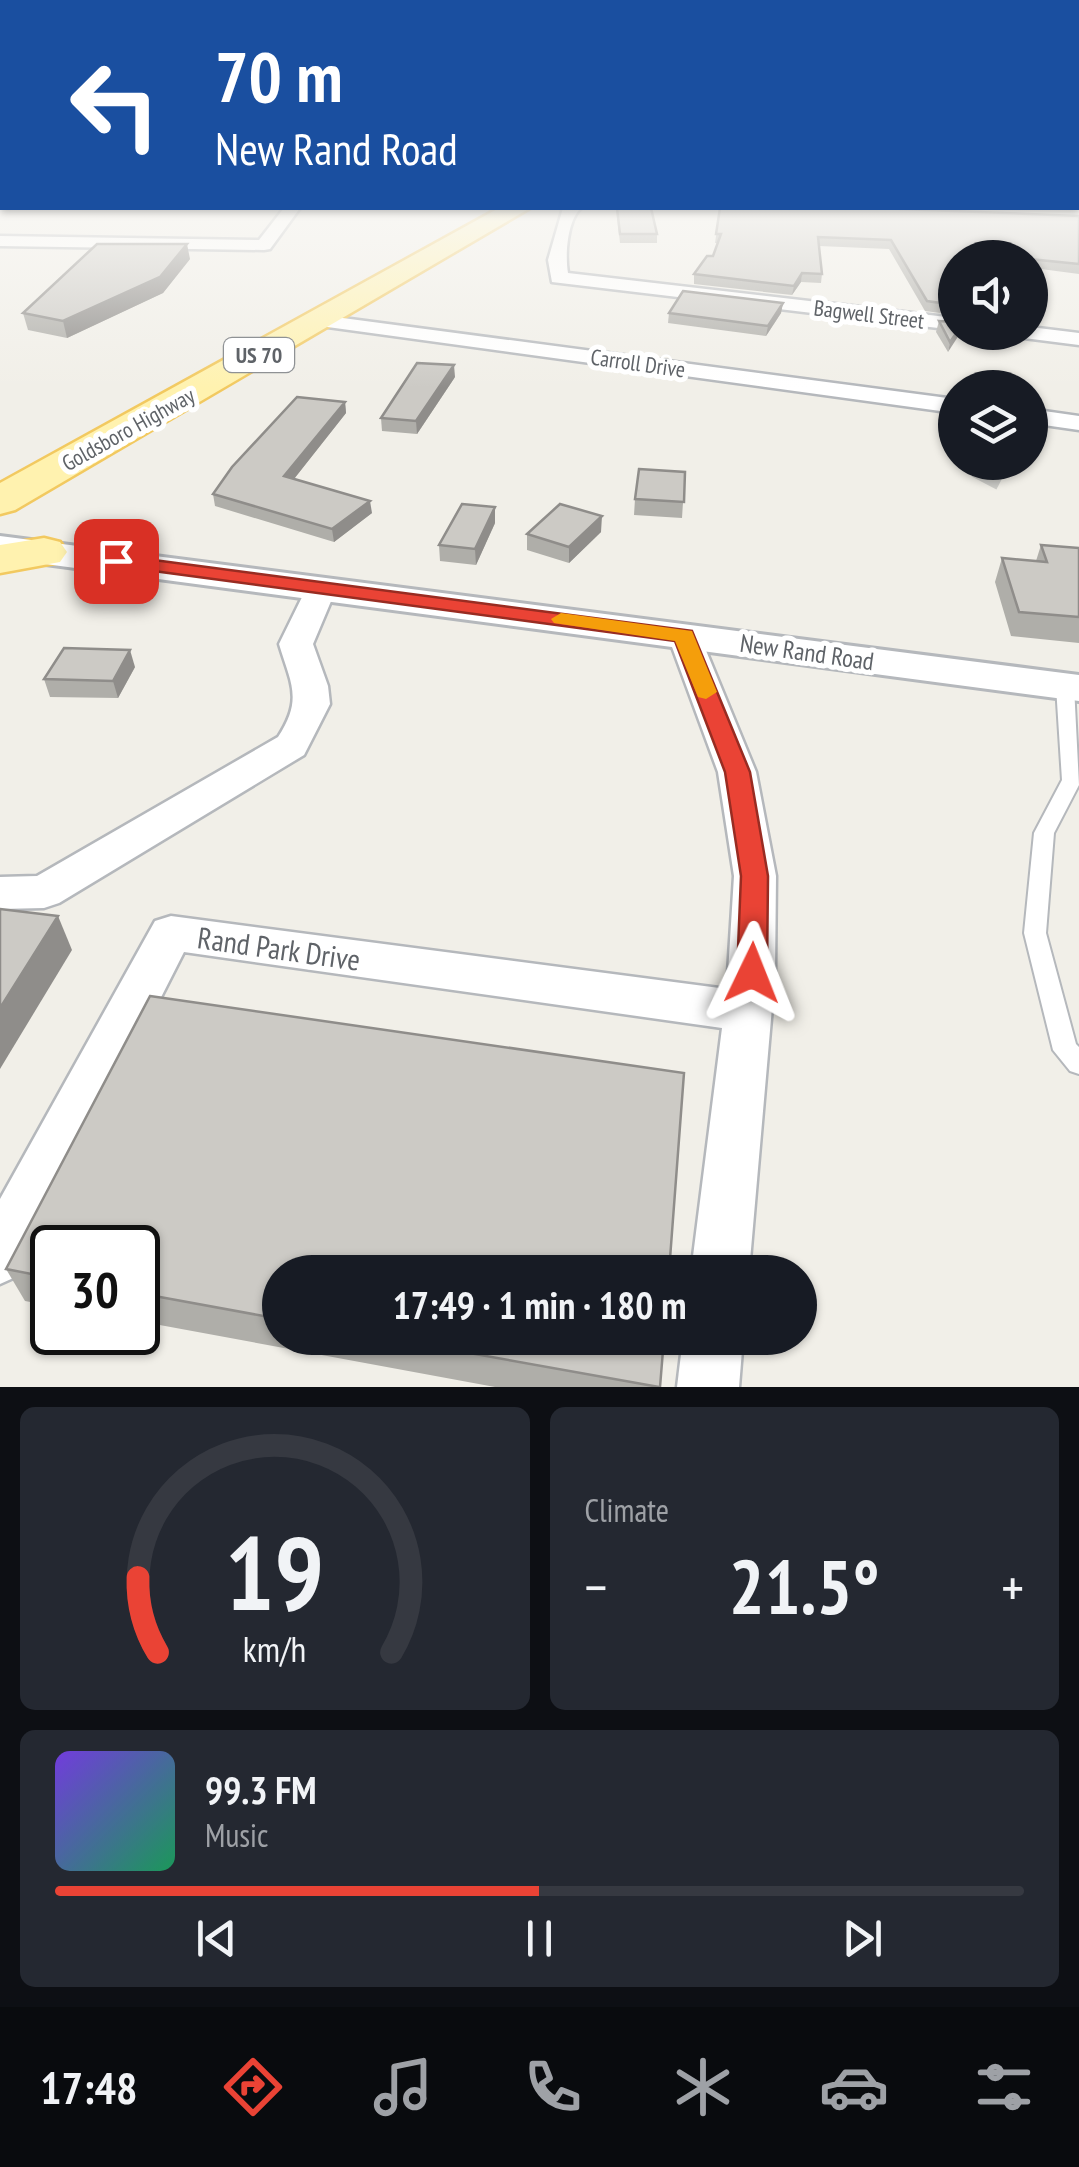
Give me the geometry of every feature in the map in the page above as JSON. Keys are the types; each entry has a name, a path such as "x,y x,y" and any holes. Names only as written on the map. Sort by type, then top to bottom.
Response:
{"main road":[{"name":"US 70","path":"222,339 371,259"},
{"name":"Goldsboro Highway","path":"0,501 429,259"}],"street":[{"name":"Bagwell Street","path":"557,259 559,278 938,322"},
{"name":"Carroll Drive","path":"320,321 938,404"},
{"path":"1048,335 1079,339"},
{"path":"1048,419 1079,423"},
{"name":"New Rand Road","path":"14,553 322,586 1072,687"},
{"path":"0,893 44,892 291,746 309,719 315,695 296,644 322,586"},
{"path":"684,636 737,772 752,858 752,954 722,1255"},
{"name":"Rand Park Drive","path":"0,1256 171,933 747,1012"},
{"path":"708,1387 711,1355"}],"lane":[{"path":"1072,687 1077,779 1044,833 1035,933 1066,1050 1079,1063"}],"building":[{"path":"81,259 175,259 160,277 63,321 23,313"},
{"path":"705,259 820,259 822,274 802,273 794,286 694,274"},
{"path":"902,259 938,259 938,303 927,301"},
{"path":"1048,259 1079,259 1079,264 1048,261"},
{"path":"683,291 783,303 768,326 669,313"},
{"path":"417,363 454,365 416,421 381,418"},
{"path":"297,397 345,402 284,476 370,501 332,529 213,494 232,467"},
{"path":"639,469 685,472 684,502 635,499"},
{"path":"462,504 495,507 475,549 439,545"},
{"path":"560,504 602,516 569,547 527,534"},
{"path":"1041,545 1079,548 1079,617 1019,612 1002,558 1047,562"},
{"path":"64,648 130,650 113,681 44,679"},
{"path":"0,909 58,916 0,1008"},
{"path":"150,996 684,1073 670,1255 262,1255 262,1316 160,1297 160,1225 30,1225 30,1274 6,1269"},
{"path":"480,1355 663,1355 659,1387"}],"slow traffic":[{"path":"561,619 684,636 706,692"}],"route":[{"path":"116,561 684,636 737,772 755,876 752,973"}]}
